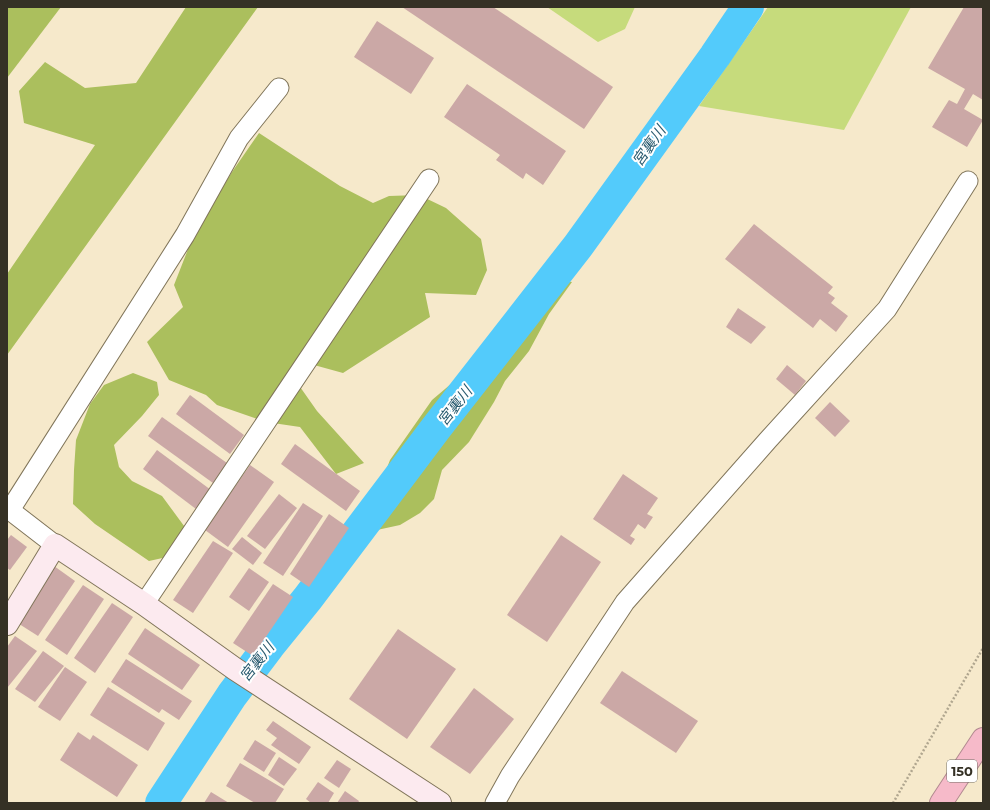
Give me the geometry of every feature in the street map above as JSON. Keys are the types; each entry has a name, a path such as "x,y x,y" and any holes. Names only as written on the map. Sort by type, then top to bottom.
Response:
{"highway":[{"name":"150","path":"941,803 983,739"}],"street":[{"path":"279,88 239,138 185,235 9,509 55,545 144,604 234,669 440,803"},
{"path":"144,604 429,179"},
{"path":"495,803 510,776 625,602 768,440 887,309 968,181"},
{"path":"7,624 55,545"}],"path":[{"path":"893,803 983,648"}],"green space":[{"path":"7,7 61,7 7,78"},
{"path":"186,7 258,7 7,355 7,274 95,145 24,123 19,91 45,62 85,88 136,83"},
{"path":"547,7 635,7 625,29 598,42"},
{"path":"768,7 911,7 844,130 699,106"},
{"path":"259,133 340,186 373,203 389,196 419,195 446,208 481,239 487,270 476,295 425,293 430,317 343,373 314,365 298,384 317,411 364,463 336,474 300,427 266,422 217,405 206,395 169,380 147,342 183,307 174,285 194,234 232,172"},
{"path":"536,276 572,282 549,314 529,351 505,381 494,402 469,442 442,470 434,499 420,513 400,525 377,530 375,499 390,460 432,400 491,350"},
{"path":"133,373 157,382 159,395 142,416 114,445 119,467 132,481 162,496 187,530 167,557 149,561 95,524 73,504 76,440 90,404 104,385"}],"building":[{"path":"402,7 493,7 613,87 584,129"},
{"path":"964,7 983,7 983,100 973,94 964,109 983,120 967,147 932,127 949,100 957,104 965,89 928,68"},
{"path":"377,21 434,58 411,94 354,57"},
{"path":"467,84 566,151 543,185 526,173 523,179 496,160 500,155 444,117"},
{"path":"754,224 833,287 828,293 835,298 831,303 848,316 836,332 820,319 813,328 725,259"},
{"path":"738,308 766,327 751,344 726,327"},
{"path":"787,365 806,381 795,395 776,379"},
{"path":"190,395 244,435 230,454 176,414"},
{"path":"830,402 850,421 835,437 815,418"},
{"path":"162,417 227,463 213,483 148,436"},
{"path":"295,444 360,491 346,511 281,464"},
{"path":"157,450 211,490 196,509 143,469"},
{"path":"250,465 274,482 228,547 205,530"},
{"path":"623,474 658,498 647,514 653,517 645,529 638,524 630,536 635,539 631,545 593,519"},
{"path":"279,494 297,508 265,549 247,536"},
{"path":"303,503 323,516 283,576 263,563"},
{"path":"329,514 349,528 309,587 290,574"},
{"path":"11,535 27,547 10,570 7,568 7,540"},
{"path":"561,535 601,562 547,642 507,615"},
{"path":"242,537 262,553 253,565 232,549"},
{"path":"213,541 233,553 193,613 173,600"},
{"path":"54,566 75,581 38,636 16,622"},
{"path":"249,568 269,582 249,611 229,597"},
{"path":"273,584 293,597 253,656 233,643"},
{"path":"83,585 104,599 67,655 45,640"},
{"path":"112,603 133,617 95,673 74,658"},
{"path":"145,628 200,665 182,690 128,654"},
{"path":"398,629 456,669 407,739 349,699"},
{"path":"15,636 37,651 7,688 7,647"},
{"path":"43,651 64,666 35,702 15,689"},
{"path":"126,659 192,701 179,720 162,709 159,713 111,682"},
{"path":"65,667 87,682 60,721 38,707"},
{"path":"622,671 698,721 676,753 600,703"},
{"path":"108,687 165,723 148,751 90,715"},
{"path":"474,688 514,719 470,774 430,747"},
{"path":"273,721 311,747 299,764 271,745 277,738 266,730"},
{"path":"78,732 90,740 93,735 138,765 117,797 60,760"},
{"path":"255,740 276,753 264,772 243,759"},
{"path":"279,757 297,769 284,786 268,775"},
{"path":"337,760 351,769 339,788 324,778"},
{"path":"240,763 284,789 275,803 255,803 226,786"},
{"path":"318,782 334,793 328,803 311,803 306,799"},
{"path":"345,791 359,801 358,803 337,803"},
{"path":"211,792 229,803 204,803"}],"waterway":[{"name":"宮裏川","path":"161,803 232,695 308,598 436,428 578,246 715,56 748,7"}]}
